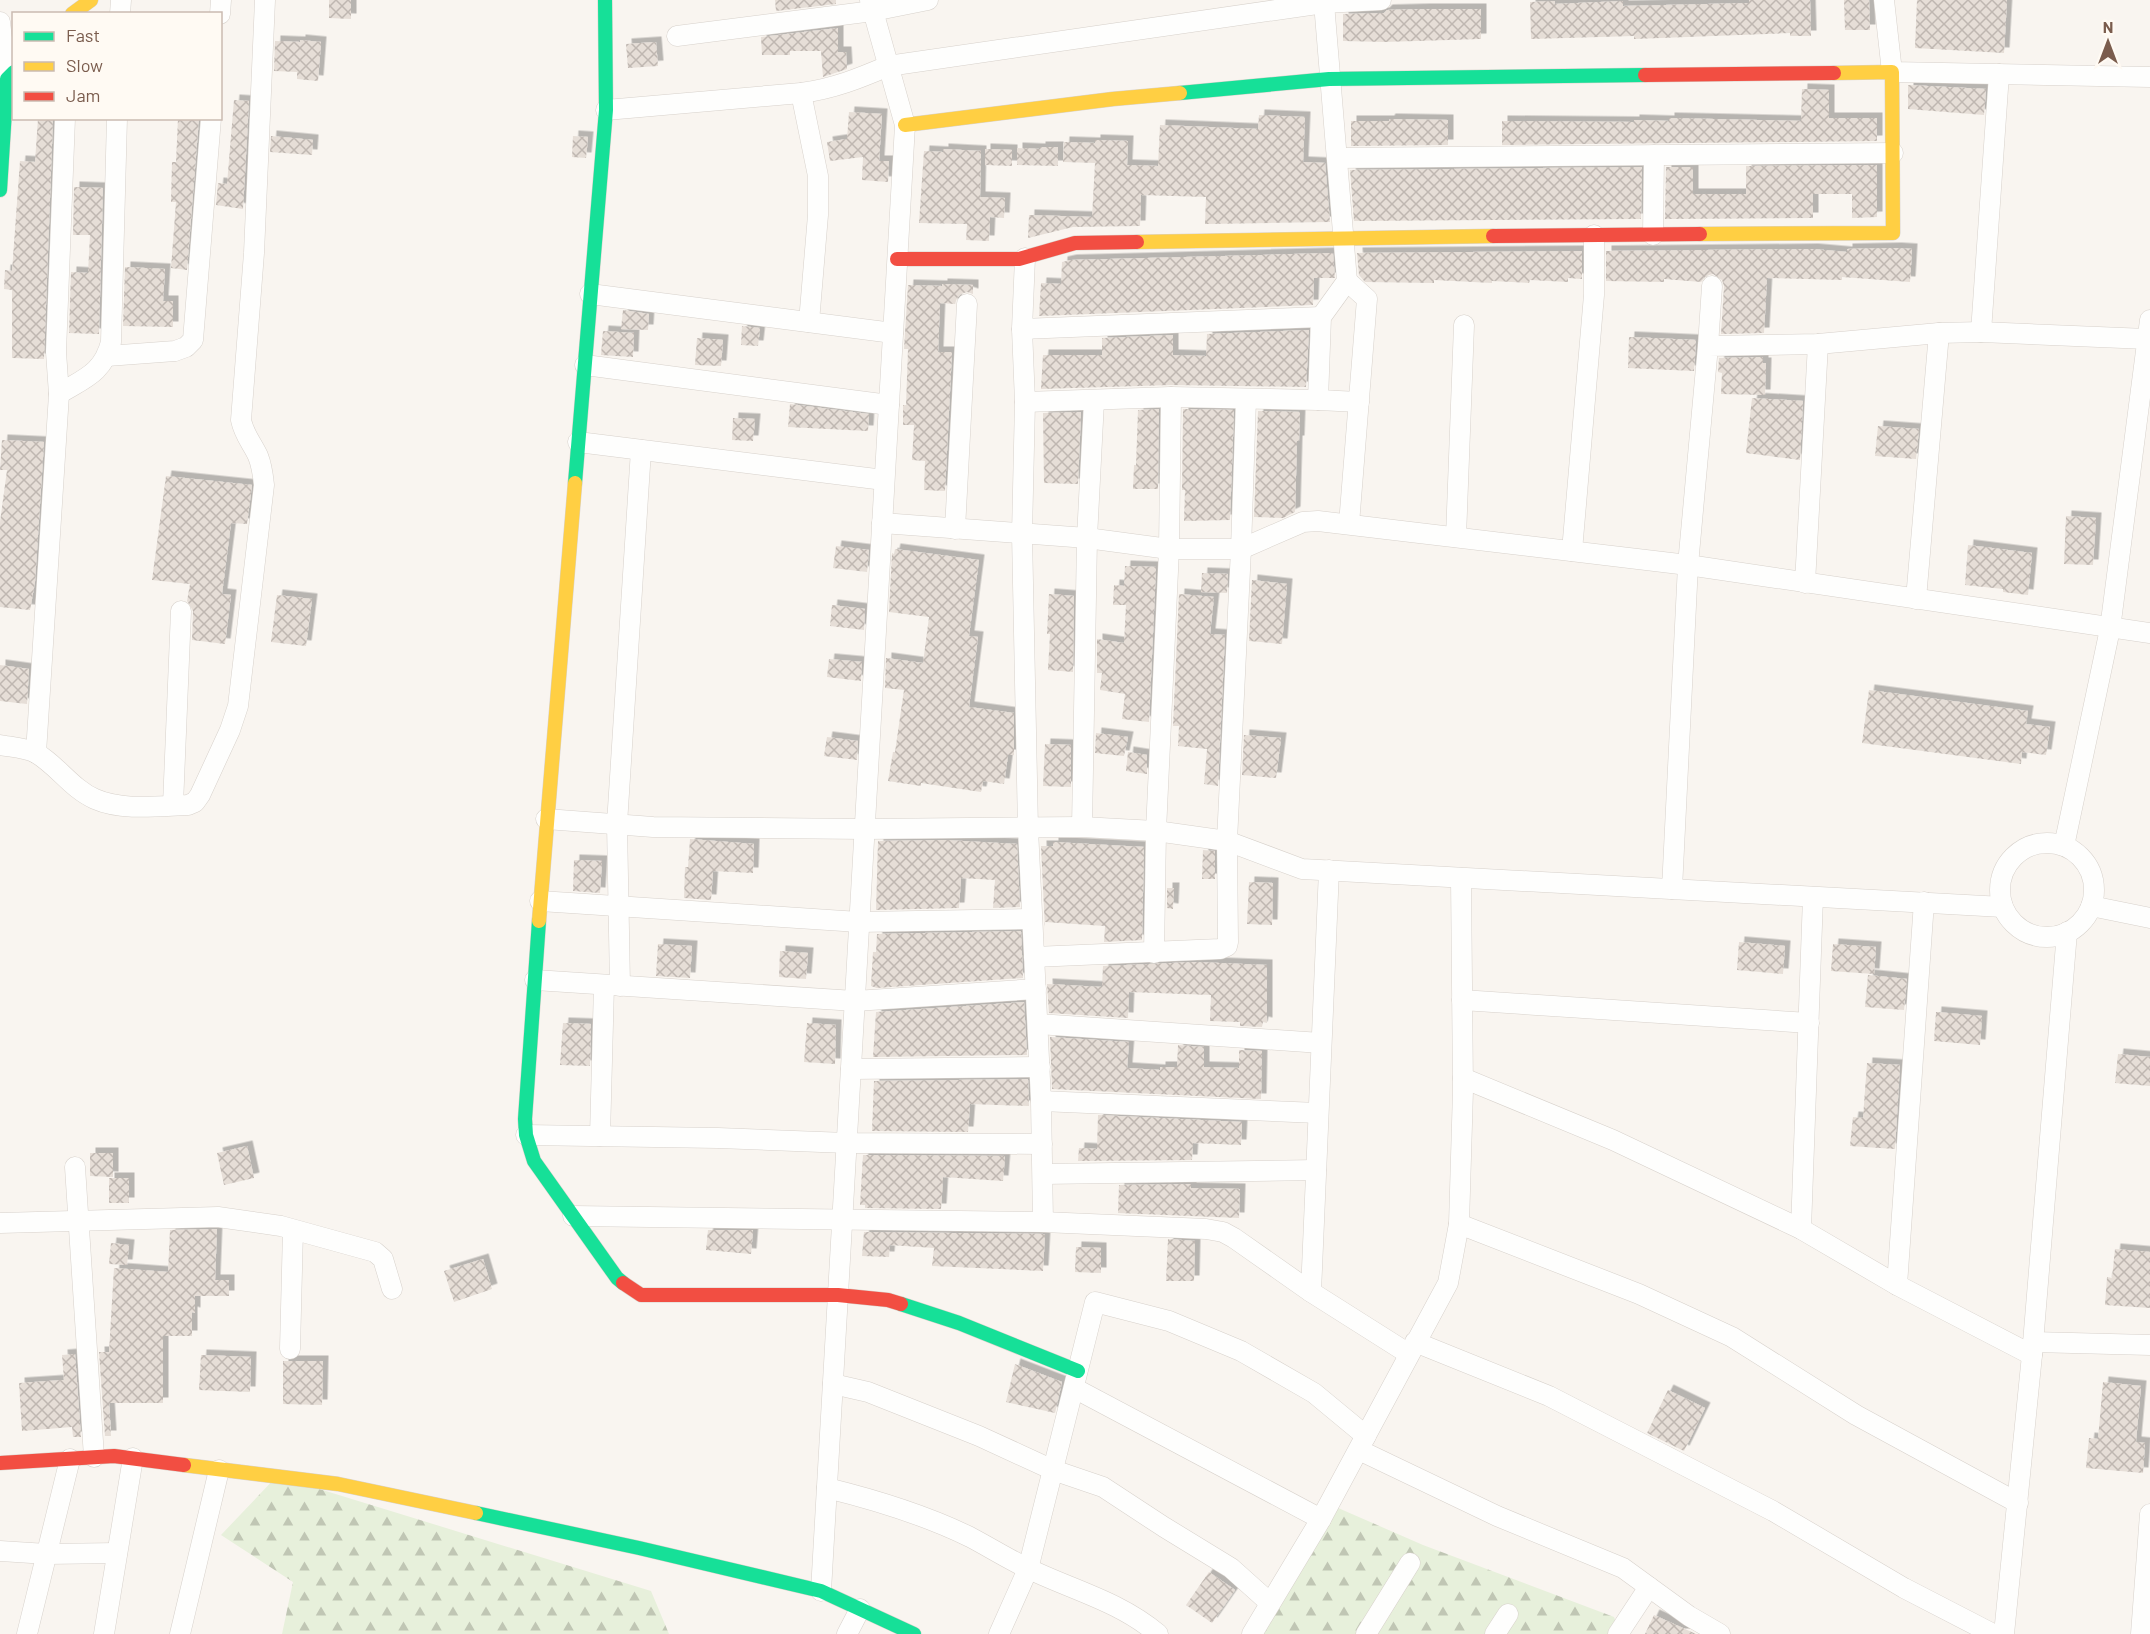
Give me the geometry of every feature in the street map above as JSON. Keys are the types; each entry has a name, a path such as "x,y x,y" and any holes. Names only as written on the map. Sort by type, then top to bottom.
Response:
{"street":[{"path":"75,12 91,0"},
{"path":"0,745 36,753 79,790 108,804 188,805 195,802 200,795 230,730 238,706 264,485 257,453 243,431 242,420 254,254 265,0"},
{"path":"604,0 606,110 546,819 525,1119 526,1134 534,1161 617,1278 641,1295 838,1295 888,1300 959,1323 1076,1380 1321,1519"},
{"path":"677,36 872,5 928,0"},
{"path":"606,110 824,90 852,82 888,66 1303,3 1381,0"},
{"path":"897,259 1025,258 1036,256 1060,245 1075,243 1342,237 1893,233 1892,72 1884,0"},
{"path":"1324,3 1347,281 1367,299 1349,524"},
{"path":"821,1591 905,125 872,5"},
{"path":"0,22 7,77 0,190"},
{"path":"905,125 1113,99 1329,79 1892,72 2150,77"},
{"path":"1981,332 1999,74"},
{"path":"801,93 818,176 818,215 809,322"},
{"path":"36,753 59,394 56,352 66,120"},
{"path":"59,394 102,365 111,342 117,120"},
{"path":"107,356 175,351 186,347 193,340 211,120"},
{"path":"1336,158 1893,153"},
{"path":"1653,155 1653,235"},
{"path":"1572,551 1594,295 1594,235"},
{"path":"1025,258 1022,329 1025,402 1022,534 1028,829 1040,1067 1043,1222"},
{"path":"1318,400 1321,317 1347,281"},
{"path":"1672,889 1688,565 1712,286"},
{"path":"590,294 893,333"},
{"path":"955,529 967,304"},
{"path":"1022,329 1321,317"},
{"path":"1456,537 1464,325"},
{"path":"1708,346 1818,344 1939,333 2149,329 2142,440 2110,629 2064,846"},
{"path":"1916,600 1939,333"},
{"path":"1805,583 1818,344"},
{"path":"585,365 889,405"},
{"path":"1025,402 1171,397 1359,402"},
{"path":"1154,953 1156,831 1169,549 1171,397"},
{"path":"1034,957 1220,949 1227,945 1229,939 1227,841 1246,399"},
{"path":"1082,827 1087,537 1095,401"},
{"path":"578,442 884,480"},
{"path":"600,1136 618,906 617,824 641,450"},
{"path":"882,523 1087,537 1169,549 1241,549 1308,521 1349,524 1688,565 2110,629 2150,633"},
{"path":"173,805 182,611"},
{"path":"546,819 653,827 865,829 1082,827 1156,831 1227,841 1302,869 2003,907"},
{"path":"2045,842 2064,846 2079,855 2090,869 2094,888 2091,906 2082,921 2067,932 2049,937 2030,934 2015,924 2003,907 1999,892 2002,874 2012,858 2027,847 2045,842"},
{"path":"1311,1292 1329,870"},
{"path":"1251,1634 1321,1519 1448,1283 1459,1224 1463,1078 1461,878"},
{"path":"1801,1229 1813,897"},
{"path":"540,901 859,922 1032,919"},
{"path":"1897,1285 1924,902"},
{"path":"2091,906 2150,918"},
{"path":"2004,1634 2032,1349 2067,932"},
{"path":"535,980 855,1001 1036,988"},
{"path":"1462,1000 1809,1023"},
{"path":"1038,1024 1321,1043"},
{"path":"851,1070 1040,1067"},
{"path":"1463,1078 1613,1140 1801,1229 1897,1285 2032,1349 2150,1345"},
{"path":"1041,1101 1318,1113"},
{"path":"526,1134 847,1143 1042,1144"},
{"path":"75,1167 94,1457"},
{"path":"1042,1174 1316,1170"},
{"path":"573,1216 1043,1222 1206,1228 1223,1232 1311,1292 1412,1348 1549,1396 1773,1511 1904,1588 1993,1634"},
{"path":"0,1223 218,1217 281,1226 375,1252 383,1259 392,1289"},
{"path":"1459,1224 1639,1294 1732,1337 1857,1415 2018,1503"},
{"path":"290,1349 293,1230"},
{"path":"999,1634 1028,1569 1095,1302 1169,1322 1242,1351 1314,1393 1363,1443 1497,1516 1623,1568 1689,1616 1720,1634"},
{"path":"833,1384 868,1392 979,1436 1053,1470 1103,1487 1231,1568 1270,1604"},
{"path":"0,1463 114,1456 338,1484 639,1548 821,1591 914,1634"},
{"path":"27,1634 70,1458"},
{"path":"104,1634 133,1458"},
{"path":"180,1634 219,1470"},
{"path":"827,1488 882,1502 958,1532 1028,1569 1091,1594 1131,1614 1158,1634"},
{"path":"2141,1634 2150,1514"},
{"path":"0,1551 47,1554 117,1553"},
{"path":"1366,1634 1410,1563"},
{"path":"1618,1634 1649,1587"},
{"path":"848,1634 860,1609"},
{"path":"1495,1634 1508,1614"}],"green space":[{"path":"277,1476 651,1591 669,1634 282,1634 293,1582 221,1535"},
{"path":"1329,1504 1423,1545 1614,1617 1620,1634 1256,1634"}],"building":[{"path":"329,0 351,0 351,19 329,18"},
{"path":"775,0 836,0 836,4 776,11"},
{"path":"1749,0 1810,0 1811,36 1790,36 1790,33 1634,39 1634,36 1531,39 1530,2 1555,1 1555,4 1623,1 1623,6 1749,3"},
{"path":"1844,0 1869,0 1870,30 1845,30"},
{"path":"1917,0 2007,0 2004,53 1915,48"},
{"path":"1424,9 1481,9 1481,39 1343,41 1343,14"},
{"path":"838,28 838,52 846,52 847,69 823,77 821,51 790,51 790,55 762,55 761,37"},
{"path":"300,40 321,42 318,81 297,79 297,72 274,71 275,41 300,42"},
{"path":"656,42 658,66 628,68 626,44"},
{"path":"1908,85 1986,89 1984,115 1908,109"},
{"path":"1802,89 1829,90 1829,118 1877,118 1877,141 1502,145 1502,121 1634,122 1634,120 1669,121 1669,118 1801,121"},
{"path":"234,100 249,101 243,209 216,205 218,183 227,184"},
{"path":"849,112 882,114 879,161 889,161 888,182 862,180 863,157 830,161 827,142 847,139"},
{"path":"1259,115 1305,117 1303,162 1325,163 1330,222 1205,224 1206,197 1141,195 1140,226 1073,227 1028,238 1029,215 1092,217 1095,163 1063,162 1064,142 1128,141 1127,165 1158,166 1160,125 1258,129"},
{"path":"1390,119 1448,120 1448,145 1351,146 1351,121 1389,121"},
{"path":"38,120 53,120 44,359 12,358 12,290 4,289 5,270 12,271 20,161 35,162"},
{"path":"178,120 199,120 187,270 171,268 176,202 171,202 172,162 176,162"},
{"path":"271,136 313,140 312,155 270,152"},
{"path":"573,136 588,137 586,158 572,157"},
{"path":"1040,147 1058,147 1058,166 1017,165 1017,148 1040,149"},
{"path":"943,149 981,151 980,197 1005,198 1004,218 990,217 989,241 966,240 967,224 919,223 924,151 943,152"},
{"path":"985,149 1012,150 1012,166 985,165"},
{"path":"1877,165 1877,217 1852,218 1852,194 1813,194 1813,218 1665,219 1666,167 1693,167 1693,194 1746,194 1746,166"},
{"path":"1642,167 1641,219 1354,221 1350,170"},
{"path":"74,187 103,188 99,334 69,333 71,272 88,273 90,235 73,235"},
{"path":"1813,249 1847,252 1847,249 1912,249 1910,282 1842,277 1842,280 1767,278 1764,333 1721,334 1724,286 1722,280 1713,274 1706,276 1701,282 1664,279 1664,282 1606,281 1606,251"},
{"path":"1582,251 1582,279 1568,278 1568,282 1530,280 1529,283 1434,280 1434,283 1365,282 1359,275 1357,253"},
{"path":"1333,253 1335,278 1314,278 1313,305 1039,316 1041,283 1061,284 1062,262 1071,260"},
{"path":"125,267 165,269 163,301 173,301 173,327 123,326"},
{"path":"942,284 973,285 973,294 967,292 961,294 955,304 940,303 938,352 952,352 945,491 924,490 925,461 912,460 914,425 903,425 908,349 904,349 908,285 942,286"},
{"path":"623,310 649,314 648,330 621,329"},
{"path":"742,326 760,328 758,346 741,345"},
{"path":"1309,330 1306,387 1171,385 1041,389 1043,355 1102,355 1102,338 1173,335 1173,355 1206,356 1207,334"},
{"path":"603,331 634,333 633,357 601,355"},
{"path":"1629,337 1696,340 1694,371 1628,368"},
{"path":"697,338 723,340 721,366 695,365"},
{"path":"1763,357 1763,363 1766,363 1765,395 1721,394 1722,373 1718,372 1719,358"},
{"path":"1752,398 1803,401 1800,460 1746,453"},
{"path":"790,404 869,414 868,431 788,427"},
{"path":"1159,409 1158,489 1133,489 1138,410"},
{"path":"1183,409 1234,410 1230,520 1184,521"},
{"path":"1258,411 1300,412 1295,512 1283,518 1254,517"},
{"path":"1081,412 1078,484 1044,483 1043,413"},
{"path":"733,418 755,419 753,441 732,440"},
{"path":"1878,426 1919,429 1916,459 1875,456"},
{"path":"2,440 44,442 35,582 30,610 0,607 0,522 7,470 0,470"},
{"path":"166,476 252,485 247,524 231,523 222,594 231,595 225,644 192,640 193,611 187,601 190,584 152,580"},
{"path":"2066,516 2096,518 2093,565 2064,564"},
{"path":"1968,545 2032,553 2028,595 2003,592 2003,589 1965,585"},
{"path":"836,546 869,550 867,572 833,568"},
{"path":"895,549 979,560 969,636 978,637 969,707 1014,713 1014,755 1008,755 1004,784 983,781 981,792 921,783 921,786 888,781 893,752 895,752 904,690 885,688 886,658 923,663 929,617 889,612 892,553 894,554"},
{"path":"1125,566 1156,567 1149,722 1122,719 1125,694 1100,690 1102,673 1097,673 1097,639 1124,643 1126,605 1113,605 1114,585 1124,586"},
{"path":"1202,573 1228,574 1227,593 1201,592"},
{"path":"1252,580 1287,584 1282,644 1249,641"},
{"path":"1049,594 1074,596 1073,672 1048,670"},
{"path":"1179,594 1214,597 1210,634 1225,635 1218,786 1204,784 1207,749 1178,746 1179,726 1173,726"},
{"path":"277,595 312,599 306,646 271,642"},
{"path":"832,605 865,609 864,630 830,626"},
{"path":"829,659 862,662 861,681 827,677"},
{"path":"0,665 29,669 27,704 0,701"},
{"path":"1869,690 2028,711 2026,724 2050,727 2046,755 2022,752 2021,764 1862,743"},
{"path":"1096,733 1128,737 1124,756 1095,753"},
{"path":"1244,735 1281,738 1276,778 1242,775"},
{"path":"827,737 858,741 857,760 824,756"},
{"path":"1045,744 1071,745 1071,787 1043,786"},
{"path":"1128,752 1147,755 1147,774 1126,771"},
{"path":"690,839 754,844 753,873 713,871 711,900 684,898 685,867 688,867"},
{"path":"945,840 1017,844 1020,907 993,908 995,880 961,878 959,908 876,910 878,841"},
{"path":"1053,842 1144,847 1142,940 1104,942 1105,926 1045,922 1045,929 1041,846 1053,846"},
{"path":"1203,850 1215,851 1215,879 1202,879"},
{"path":"574,860 602,861 600,893 573,891"},
{"path":"1249,882 1273,883 1272,925 1247,924"},
{"path":"1167,888 1174,888 1173,909 1167,908"},
{"path":"1021,931 1023,978 877,988 871,986 873,952 876,952 877,934"},
{"path":"1739,942 1785,946 1783,974 1737,970"},
{"path":"658,944 692,946 690,978 656,976"},
{"path":"1833,944 1876,947 1874,974 1831,971"},
{"path":"780,951 808,953 806,979 779,977"},
{"path":"1195,962 1267,965 1267,1023 1263,1022 1262,1027 1240,1026 1240,1022 1210,1021 1211,995 1129,992 1128,1018 1049,1013 1047,984 1102,987 1103,966"},
{"path":"1868,975 1907,979 1904,1010 1865,1007"},
{"path":"1024,1002 1027,1055 873,1057 876,1012"},
{"path":"1936,1012 1982,1016 1980,1045 1934,1041"},
{"path":"563,1023 591,1024 590,1066 560,1065"},
{"path":"807,1023 836,1025 835,1064 804,1062"},
{"path":"1050,1037 1129,1042 1127,1068 1160,1070 1160,1067 1177,1067 1178,1045 1204,1047 1204,1067 1239,1068 1239,1050 1262,1051 1261,1099 1052,1089"},
{"path":"2118,1054 2150,1057 2150,1086 2115,1083"},
{"path":"1867,1063 1900,1065 1895,1149 1850,1146 1853,1117 1863,1118"},
{"path":"1028,1079 1029,1106 970,1104 968,1132 872,1131 874,1081"},
{"path":"1098,1115 1242,1122 1241,1145 1193,1143 1192,1160 1078,1161 1079,1148 1097,1149"},
{"path":"247,1146 254,1178 224,1185 217,1153"},
{"path":"90,1153 113,1153 113,1177 90,1176"},
{"path":"863,1155 1005,1156 1003,1181 943,1177 941,1209 865,1208 865,1205 860,1205"},
{"path":"109,1178 129,1178 129,1203 109,1203"},
{"path":"1191,1184 1191,1188 1240,1189 1239,1218 1118,1213 1119,1185"},
{"path":"217,1229 215,1280 229,1280 229,1296 195,1296 192,1336 163,1336 163,1403 109,1403 111,1436 105,1436 99,1352 109,1352 114,1268 168,1272 170,1230"},
{"path":"708,1230 753,1230 751,1254 706,1250"},
{"path":"864,1232 1045,1234 1043,1271 932,1266 934,1248 890,1245 889,1257 862,1256"},
{"path":"1168,1239 1195,1241 1194,1281 1166,1281"},
{"path":"111,1243 129,1245 127,1265 109,1264"},
{"path":"1076,1247 1101,1248 1101,1273 1075,1272"},
{"path":"2115,1249 2150,1252 2150,1308 2105,1305 2107,1277 2112,1278"},
{"path":"483,1259 492,1289 454,1302 444,1271"},
{"path":"75,1354 81,1437 73,1437 72,1427 22,1431 19,1383 64,1380 62,1355"},
{"path":"201,1355 251,1357 250,1392 199,1390"},
{"path":"283,1361 323,1361 322,1405 283,1404"},
{"path":"1015,1364 1062,1382 1055,1413 1006,1402"},
{"path":"2103,1382 2141,1386 2136,1442 2145,1443 2143,1473 2086,1468 2089,1438 2098,1439"},
{"path":"1668,1390 1705,1408 1684,1451 1647,1433"},
{"path":"1209,1572 1235,1590 1212,1623 1186,1605"},
{"path":"1654,1615 1696,1634 1645,1634"}],"traffic: fast":[{"path":"575,483 606,110 605,0"},
{"path":"0,190 7,79 12,74"},
{"path":"1180,93 1329,79 1645,75"},
{"path":"539,921 525,1119 526,1135 534,1161 617,1278 623,1283"},
{"path":"901,1304 959,1323 1078,1371"},
{"path":"476,1513 639,1548 821,1591 914,1634"}],"traffic: slow":[{"path":"75,12 91,0"},
{"path":"1700,234 1893,233 1892,72 1834,73"},
{"path":"905,125 1180,93"},
{"path":"1137,242 1493,236"},
{"path":"539,921 575,483"},
{"path":"184,1465 338,1484 476,1513"}],"traffic: jam":[{"path":"1645,75 1834,73"},
{"path":"1493,236 1700,234"},
{"path":"897,259 1019,259 1075,243 1137,242"},
{"path":"623,1283 641,1295 838,1295 888,1300 901,1304"},
{"path":"0,1463 114,1456 184,1465"}]}
